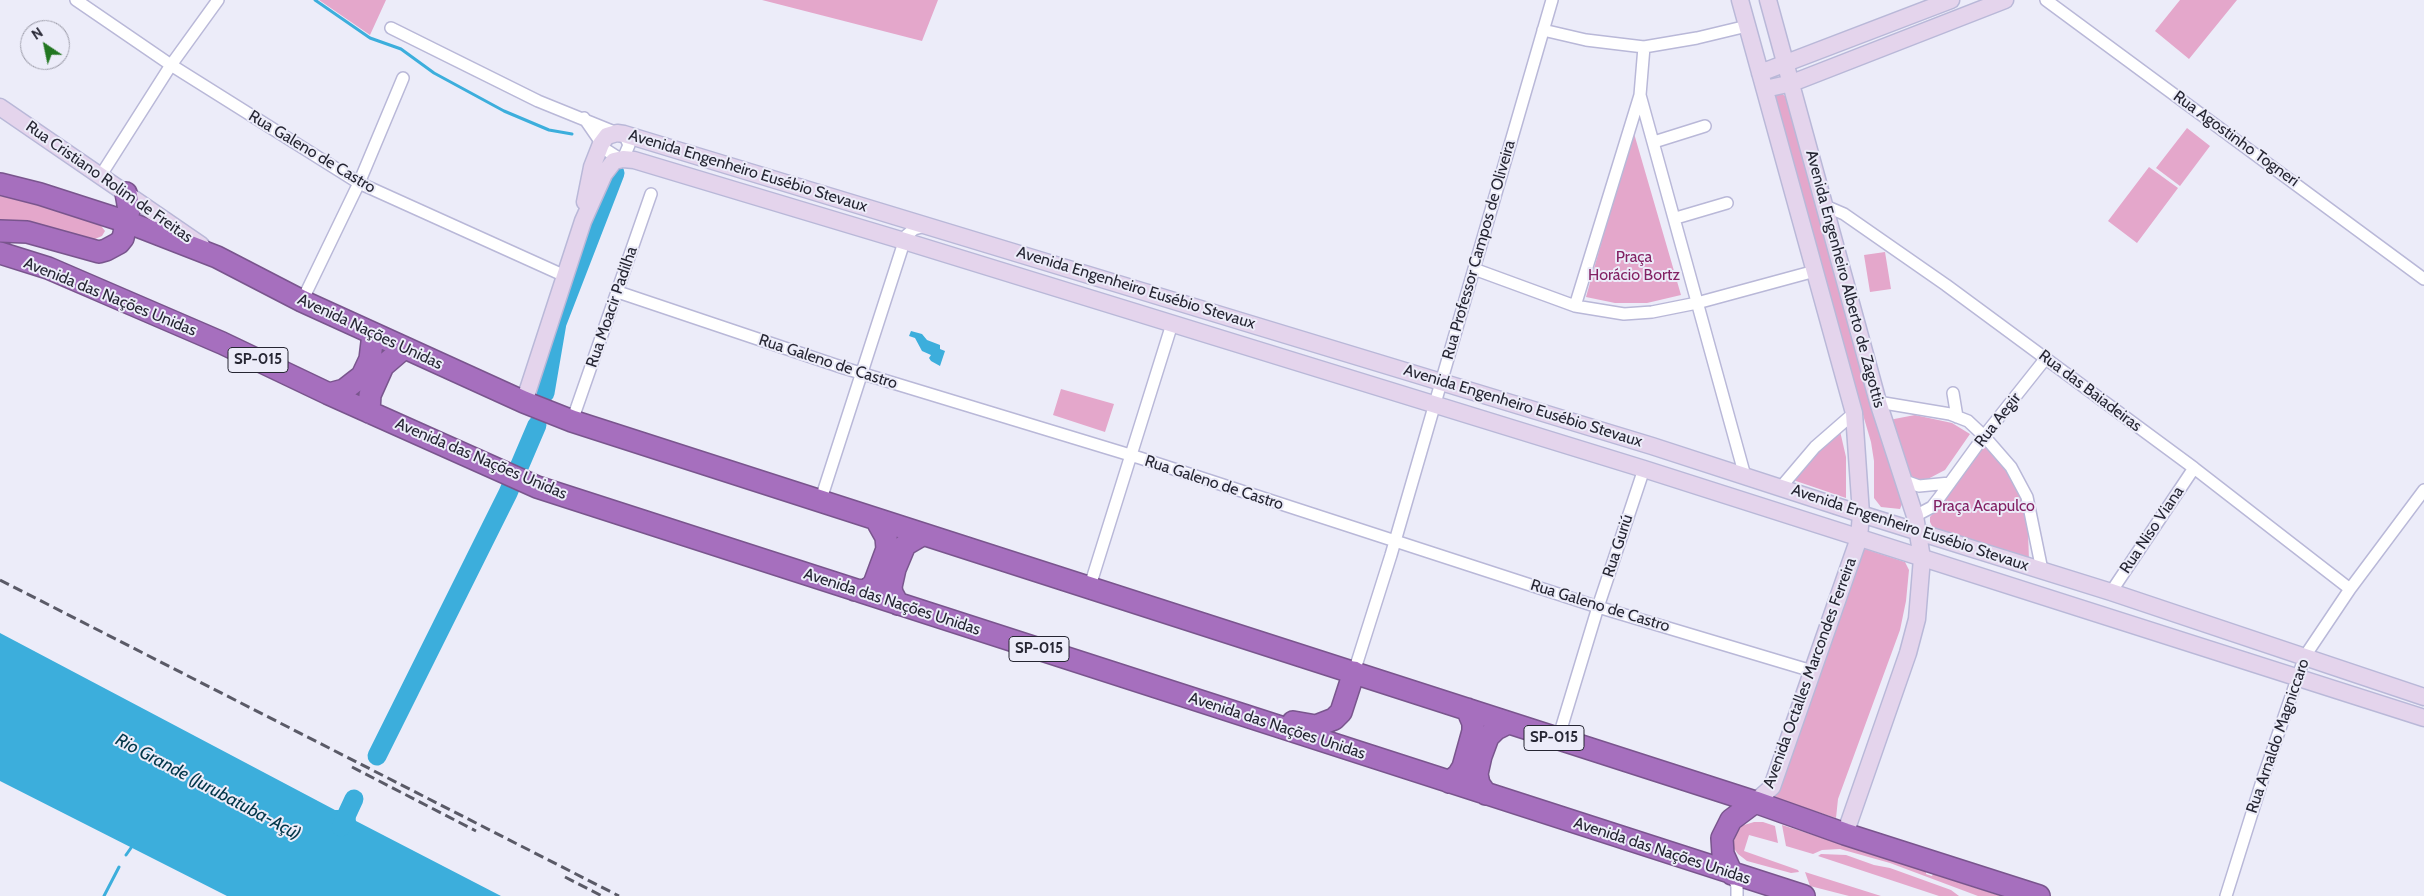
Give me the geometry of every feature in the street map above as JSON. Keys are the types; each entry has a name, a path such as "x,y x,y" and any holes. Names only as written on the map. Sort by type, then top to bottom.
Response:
{"highway":[{"name":"SP-015","path":"4,186 128,222 217,257"},
{"path":"0,231 46,235 99,252 119,243 123,238 128,222 129,203 126,193"},
{"name":"Avenida das Nações Unidas","path":"0,254 48,268 222,343 329,394 537,487 1804,896"},
{"name":"Avenida Nações Unidas","path":"217,257 302,301 529,404"},
{"path":"329,394 344,390 362,376 370,359 373,334"},
{"path":"369,412 370,396 383,366 404,348"},
{"name":"SP-015","path":"529,404 566,419 820,502 1755,802 2017,892 2039,896"},
{"path":"856,590 866,590 874,584 887,549 886,537 877,520"},
{"path":"898,604 891,587 895,570 905,545 922,535"},
{"path":"1226,710 1237,707 1305,725 1322,725 1341,712 1354,672"},
{"path":"1449,782 1458,775 1463,767 1473,731 1473,723 1467,709"},
{"path":"1486,794 1479,784 1477,774 1481,756 1488,737 1496,729 1508,723"},
{"path":"1732,874 1723,854 1722,838 1731,820 1755,802"}],"main road":[{"name":"Avenida Engenheiro Alberto de Zagottis","path":"1740,0 1854,413 1860,514 1859,538"},
{"name":"Avenida Engenheiro Alberto de Zagottis","path":"1768,0 1878,402 1904,480 1916,524 1922,558"},
{"path":"1760,73 1952,0"},
{"path":"1765,89 1792,83 1976,5 2005,0"},
{"path":"1829,47 1824,56 1828,65 1832,67"},
{"name":"Rua Cristiano Rolim de Freitas","path":"0,107 217,257"},
{"name":"Avenida Engenheiro Eusébio Stevaux","path":"602,144 608,136 621,133 1669,451 1860,514 1916,524 1992,554 2305,656 2424,697"},
{"path":"529,404 565,276 583,221 587,189 602,144"},
{"name":"Avenida Engenheiro Eusébio Stevaux","path":"583,221 609,165 622,159 904,240 1644,469 2424,718"},
{"path":"1334,374 1350,374 1369,359"},
{"path":"1644,469 1651,459 1669,451"},
{"name":"Avenida Octalles Marcondes Ferreira","path":"1755,802 1772,787 1859,538"},
{"path":"1976,574 1981,560 1992,554"},
{"path":"1845,834 1908,653 1917,619 1922,558"}],"street":[{"name":"Rua Galeno de Castro","path":"76,0 171,65 358,183 565,276"},
{"path":"101,175 171,65 218,0"},
{"name":"Rua Professor Campos de Oliveira","path":"1354,672 1395,541 1552,0"},
{"name":"Rua Agostinho Togneri","path":"2046,0 2424,278"},
{"path":"1543,30 1586,40 1644,47 1697,38 1747,26"},
{"name":"Avenida Engenheiro Eusébio Stevaux","path":"390,28 538,101 621,133"},
{"path":"1576,306 1640,95 1644,47"},
{"path":"302,301 358,183 403,78"},
{"path":"1640,95 1676,218 1697,304 1745,476"},
{"name":"Avenida Engenheiro Eusébio Stevaux","path":"584,118 602,144 622,159"},
{"path":"1654,142 1705,126"},
{"path":"621,133 629,145 622,159"},
{"name":"Rua Moacir Padilha","path":"566,419 618,292 651,194"},
{"path":"1676,218 1727,203"},
{"name":"Rua das Baiadeiras","path":"1823,205 1844,214 2046,358 2194,468 2350,589"},
{"path":"820,502 904,240 914,229 931,226"},
{"path":"1474,269 1576,306 1624,314 1652,312 1697,304 1815,271"},
{"name":"Rua Galeno de Castro","path":"618,292 862,374 1131,456 1598,607 1812,671"},
{"path":"1089,589 1172,324"},
{"name":"Rua Aegir","path":"1916,524 1932,507 1984,436 2046,358"},
{"path":"1953,393 1957,417"},
{"path":"1878,402 1922,408 1957,417 1968,421 1984,436 2011,467 2027,497 2042,570"},
{"path":"1782,487 1815,447 1854,413"},
{"name":"Rua Niso Viana","path":"2111,592 2194,468"},
{"name":"Rua Guriú","path":"1558,739 1598,607 1644,469"},
{"path":"1904,480 1912,484 1926,486 1950,483"},
{"name":"Rua Arnaldo Magniccaro","path":"2226,896 2305,656 2350,589 2424,490"},
{"path":"1732,874 1737,886 1737,896"}],"green space":[{"path":"319,0 386,0 370,35"},
{"path":"762,0 938,0 922,41"},
{"path":"2180,0 2237,0 2189,59 2155,31"},
{"path":"1781,93 1785,96 1902,504 1900,509 1881,507 1874,498 1874,461 1871,442 1813,244 1774,97"},
{"path":"2187,128 2210,146 2180,186 2156,168"},
{"name":"Praça Horácio Bortz","path":"1633,130 1681,295 1647,303 1615,303 1586,297"},
{"path":"2149,167 2178,188 2137,243 2108,221"},
{"path":"0,196 23,200 99,223 105,231 102,236 95,239 84,239 0,225"},
{"path":"1885,252 1891,289 1870,292 1864,255"},
{"path":"1061,389 1114,404 1105,432 1053,415"},
{"name":"Praça Acapulco","path":"1915,415 1952,423 1970,434 1945,470 1924,481 1914,478 1906,472 1889,420"},
{"path":"1840,431 1846,457 1846,498 1790,479 1814,452"},
{"name":"Praça Acapulco","path":"1985,444 2007,468 2023,502 2028,532 2029,560 1933,528 1930,522 1930,517"},
{"path":"1865,549 1905,562 1909,570 1906,601 1900,630 1838,799 1836,818 1769,796 1857,553"},
{"path":"1754,822 1763,822 1775,826 1778,843 1749,835 1744,851 1798,870 1799,872 1791,873 1747,861 1738,854 1732,846 1736,835 1741,826"},
{"path":"1782,825 1926,871 1926,874 1932,876 1933,874 2001,896 1978,896 1890,863 1840,849 1822,850 1813,854 1786,846"},
{"path":"1821,854 1846,855 1874,865 1890,868 1951,890 1959,896 1939,896 1818,856"},
{"path":"1805,872 1881,896 1849,896 1810,886"}],"water":[{"path":"911,331 922,334 927,340 940,345 940,349 945,351 940,366 931,361 929,358 931,355 922,351 915,338 909,336"},
{"name":"Rio Grande (Jurubatuba-Açú)","path":"0,633 335,810 340,810 346,805 350,805 354,809 356,821 501,896 227,896 0,781"}],"waterway":[{"path":"315,0 370,38 401,49 434,73 504,111 549,130 572,134"},
{"path":"545,393 557,323 615,173"},
{"path":"377,756 508,493 537,425"},
{"path":"341,827 354,799"},
{"path":"126,855 133,845"},
{"path":"104,896 119,867"}],"railway":[{"path":"0,580 619,896"},
{"path":"352,767 476,831"},
{"path":"565,877 602,896"}]}
